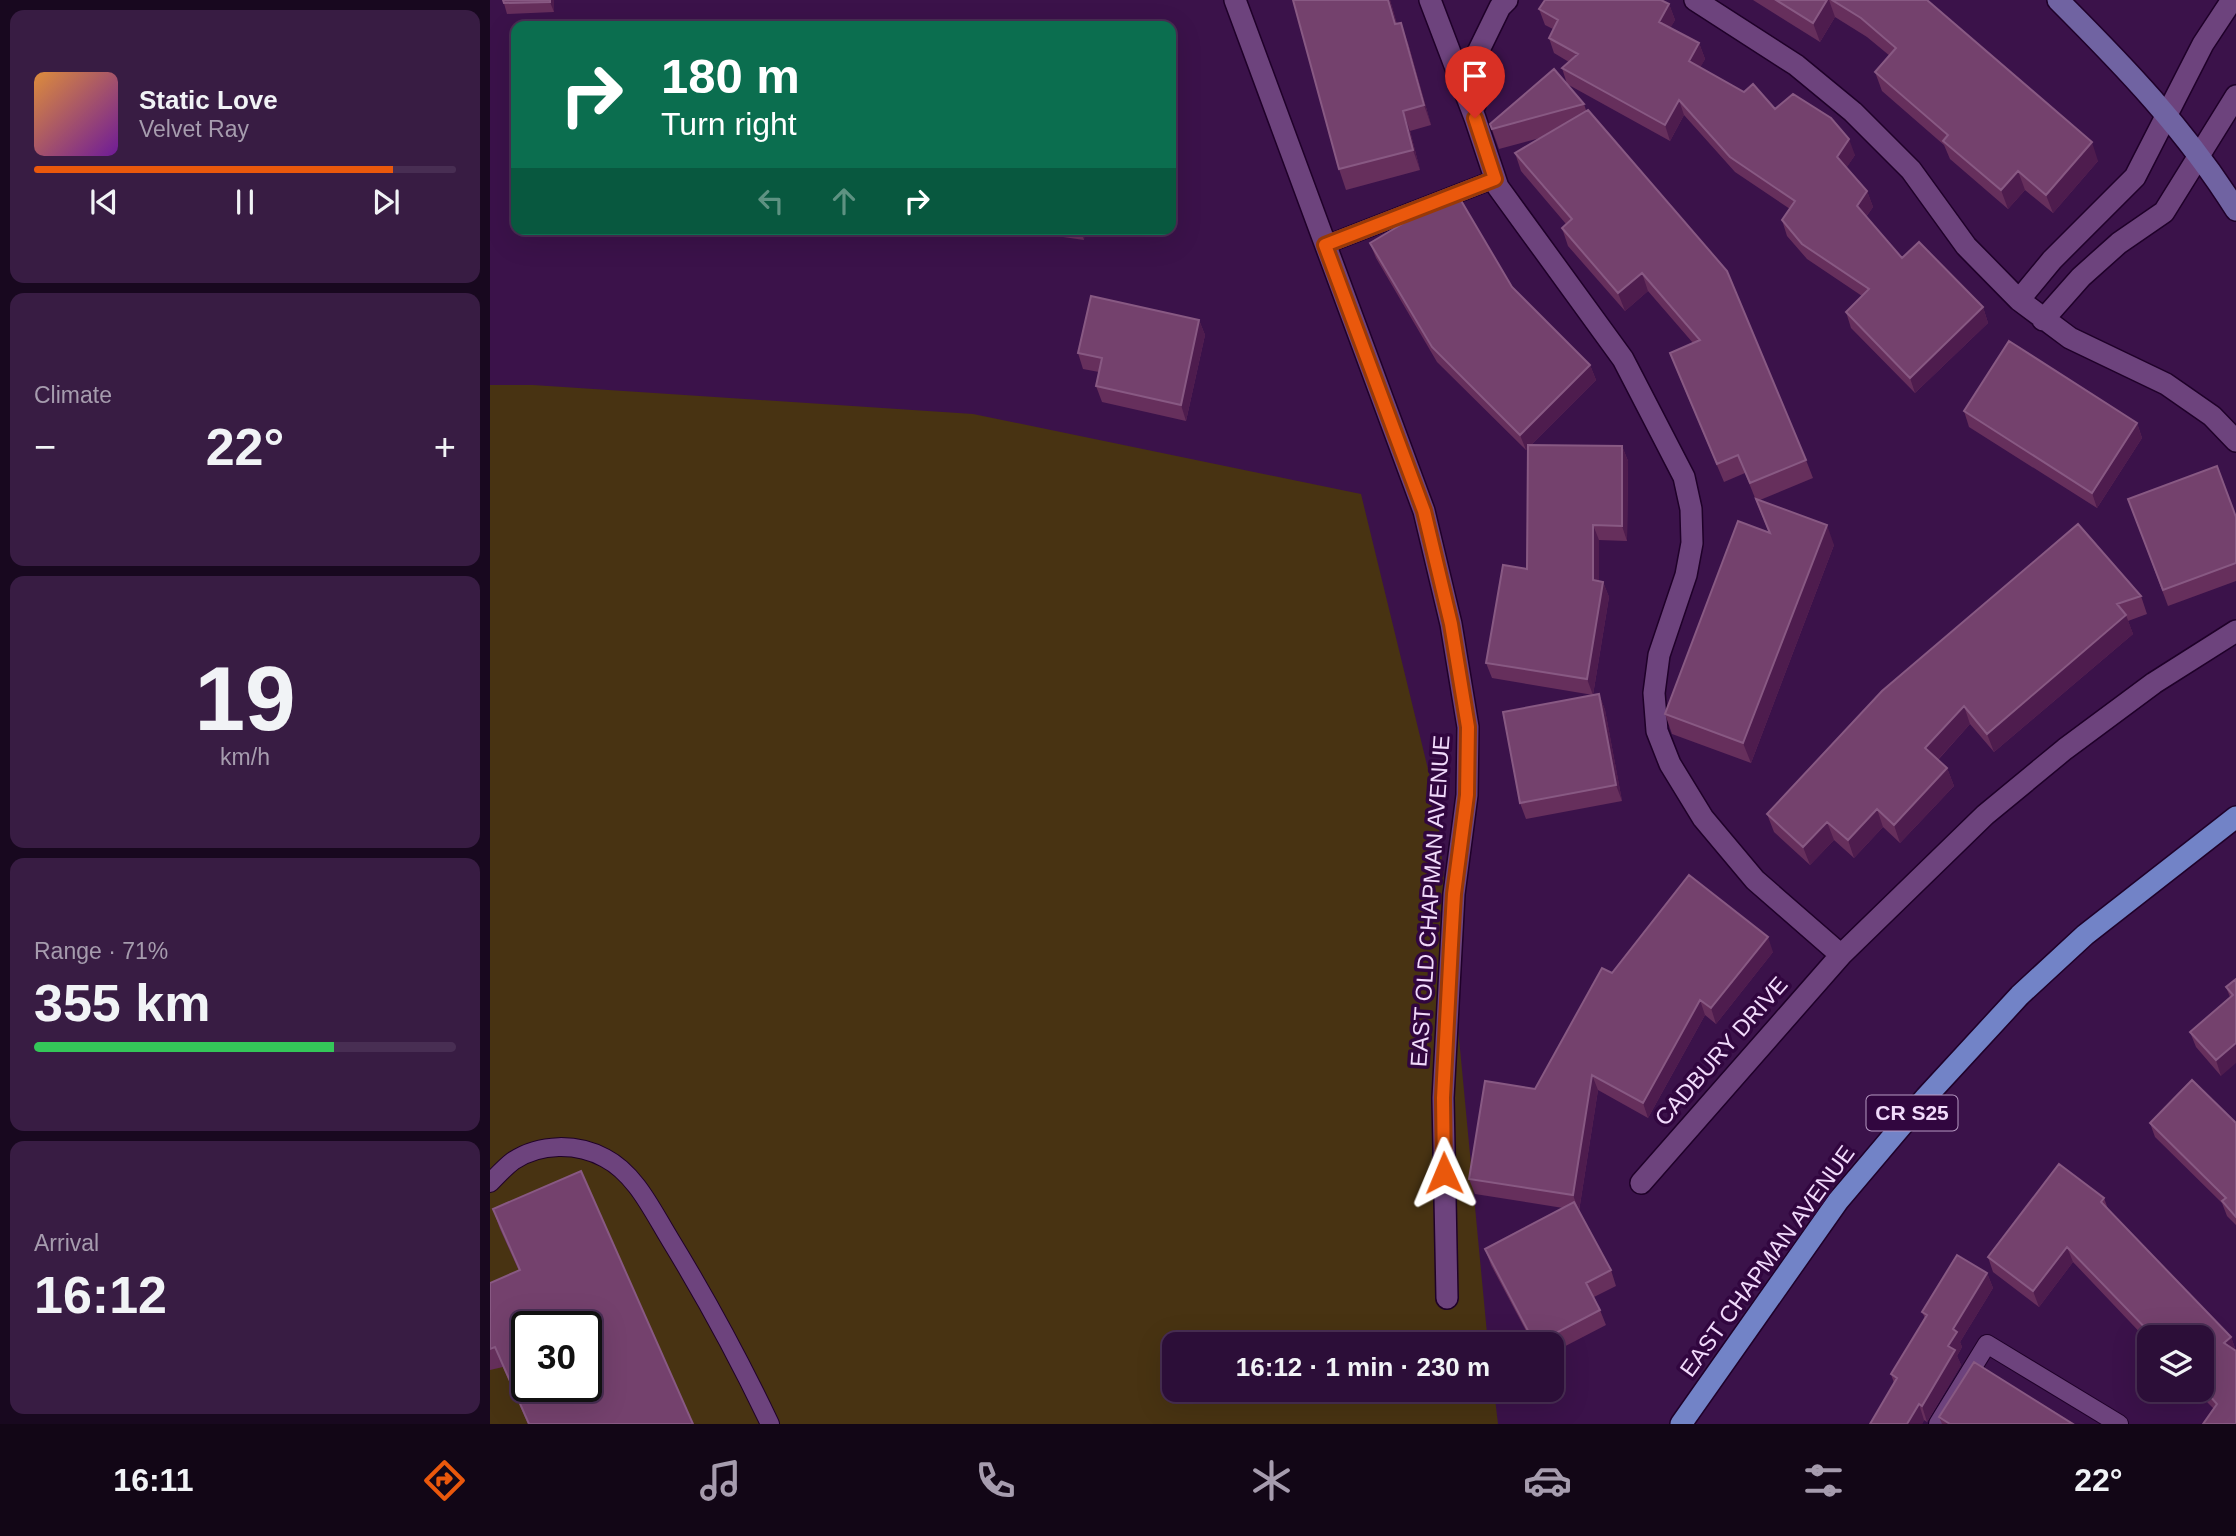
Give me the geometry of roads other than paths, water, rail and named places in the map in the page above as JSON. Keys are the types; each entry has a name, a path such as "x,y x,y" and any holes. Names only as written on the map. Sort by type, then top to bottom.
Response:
{"main road":[{"name":"EAST CHAPMAN AVENUE","path":"1681,1424 1838,1201 1926,1097 2020,995 2085,935 2236,817"}],"street":[{"name":"EAST OLD CHAPMAN AVENUE","path":"1235,0 1424,511 1451,624 1468,727 1467,795 1454,894 1443,1098 1447,1298"},
{"path":"1430,0 1498,187 1623,359 1684,477 1690,509 1692,543 1686,575 1659,655 1654,693 1657,730 1670,764 1703,818 1755,880 1841,955"},
{"path":"1475,118 1477,54 1500,7 1507,0"},
{"path":"1695,0 1796,65 1853,112 1911,170 1966,246 1992,276 2043,320 2103,355 2166,384 2212,416 2236,441"},
{"path":"2058,0 2168,115 2201,156 2236,210"},
{"path":"2019,300 2052,260 2135,177 2203,44 2232,0"},
{"path":"2043,320 2081,277 2119,243 2164,212 2236,96"},
{"name":"CADBURY DRIVE","path":"1641,1183 1841,955 1995,806 2154,683 2236,631"}],"lane":[{"path":"1325,245 1495,179"},
{"path":"490,1183 513,1160 548,1147 588,1151 616,1165 643,1196 709,1304 770,1424"},
{"path":"1938,1424 1987,1344 2119,1424"}]}
